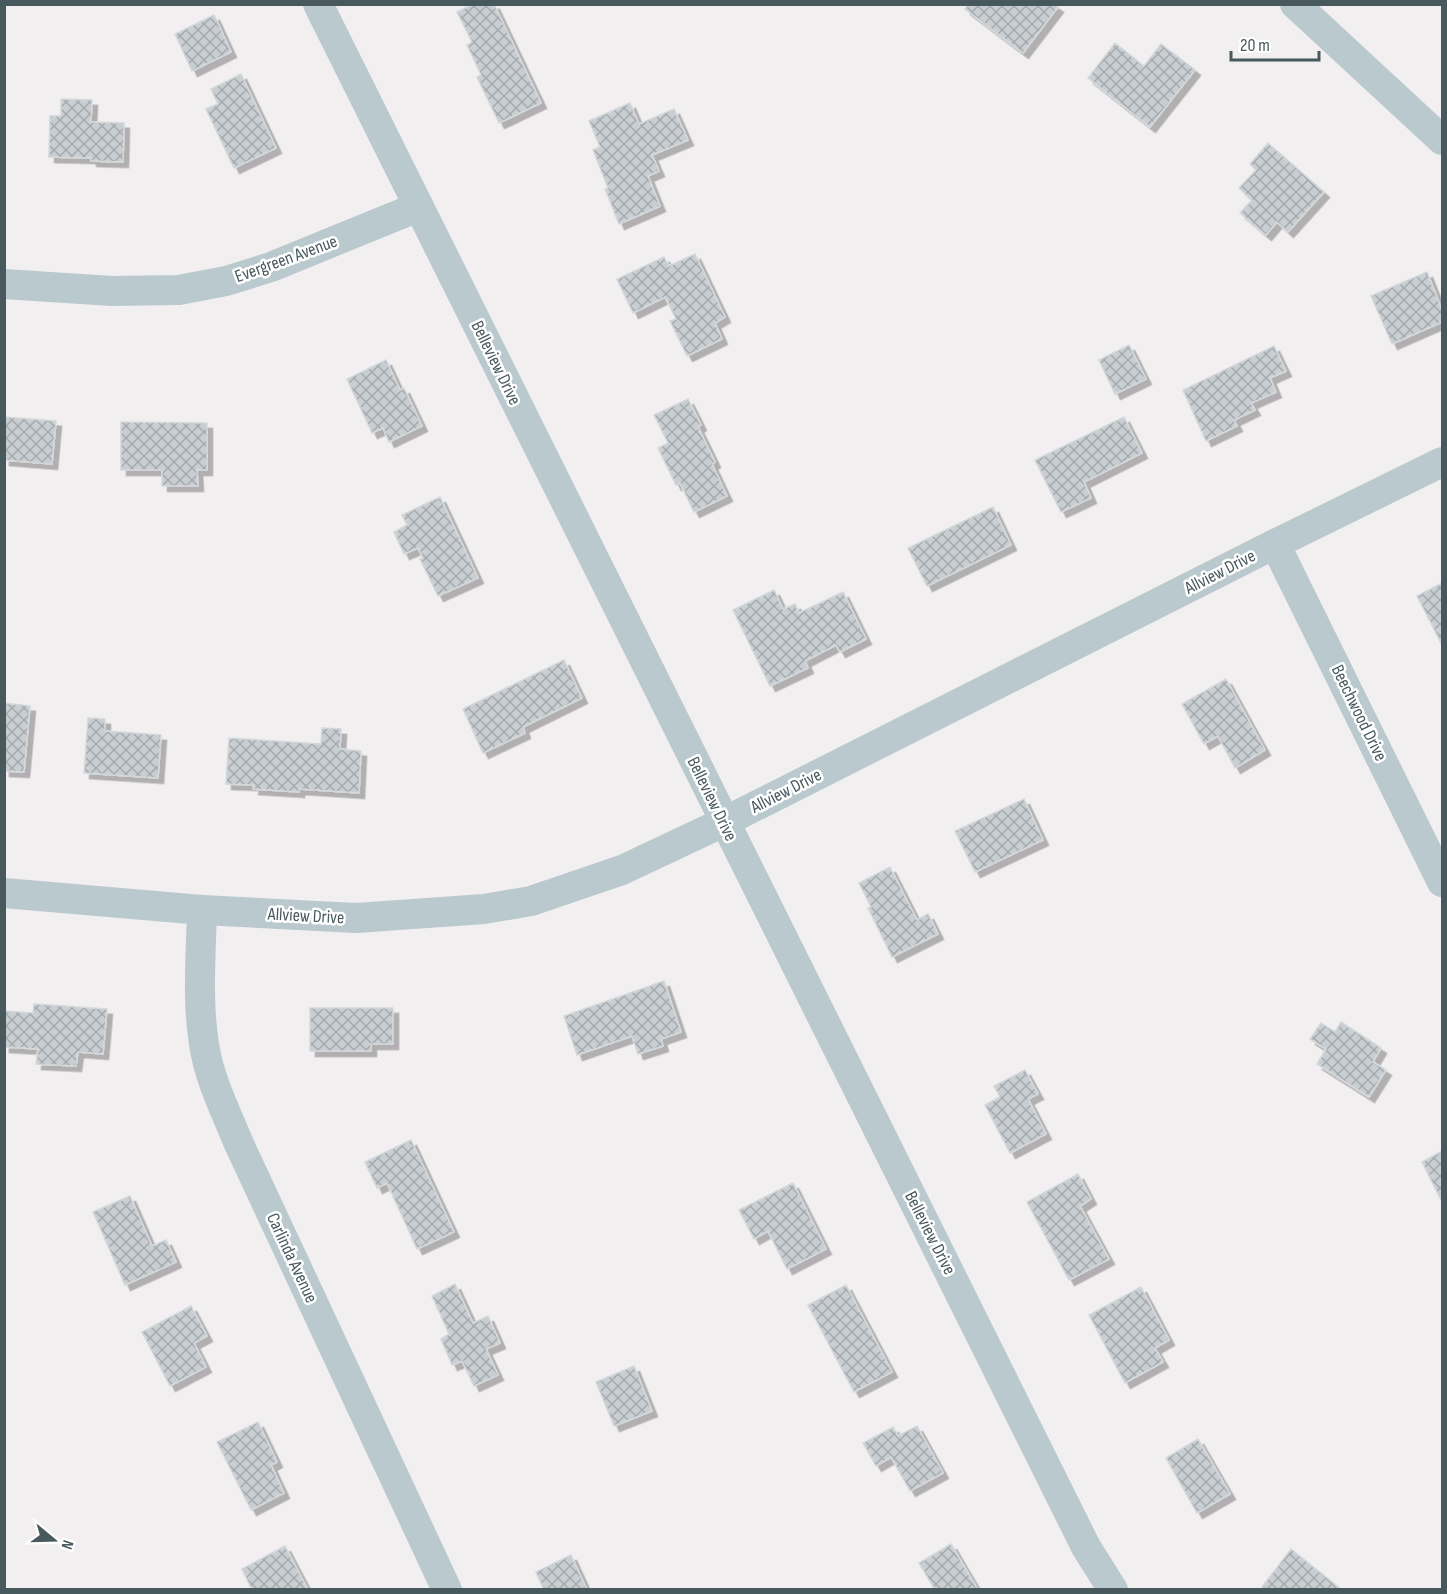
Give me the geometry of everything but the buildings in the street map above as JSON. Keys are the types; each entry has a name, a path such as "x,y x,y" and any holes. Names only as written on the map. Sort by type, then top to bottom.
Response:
{"street":[{"name":"Belleview Drive","path":"318,4 1086,1547 1113,1590"},
{"path":"1295,4 1443,140"},
{"name":"Evergreen Avenue","path":"4,284 112,291 179,290 226,281 272,267 418,207"},
{"name":"Allview Drive","path":"4,893 202,910 356,918 484,909 531,901 622,870 724,822 1275,544 1443,462"},
{"name":"Beechwood Drive","path":"1275,544 1443,882"},
{"name":"Carlinda Avenue","path":"202,910 200,999 204,1046 216,1089 244,1155 447,1590"}]}
